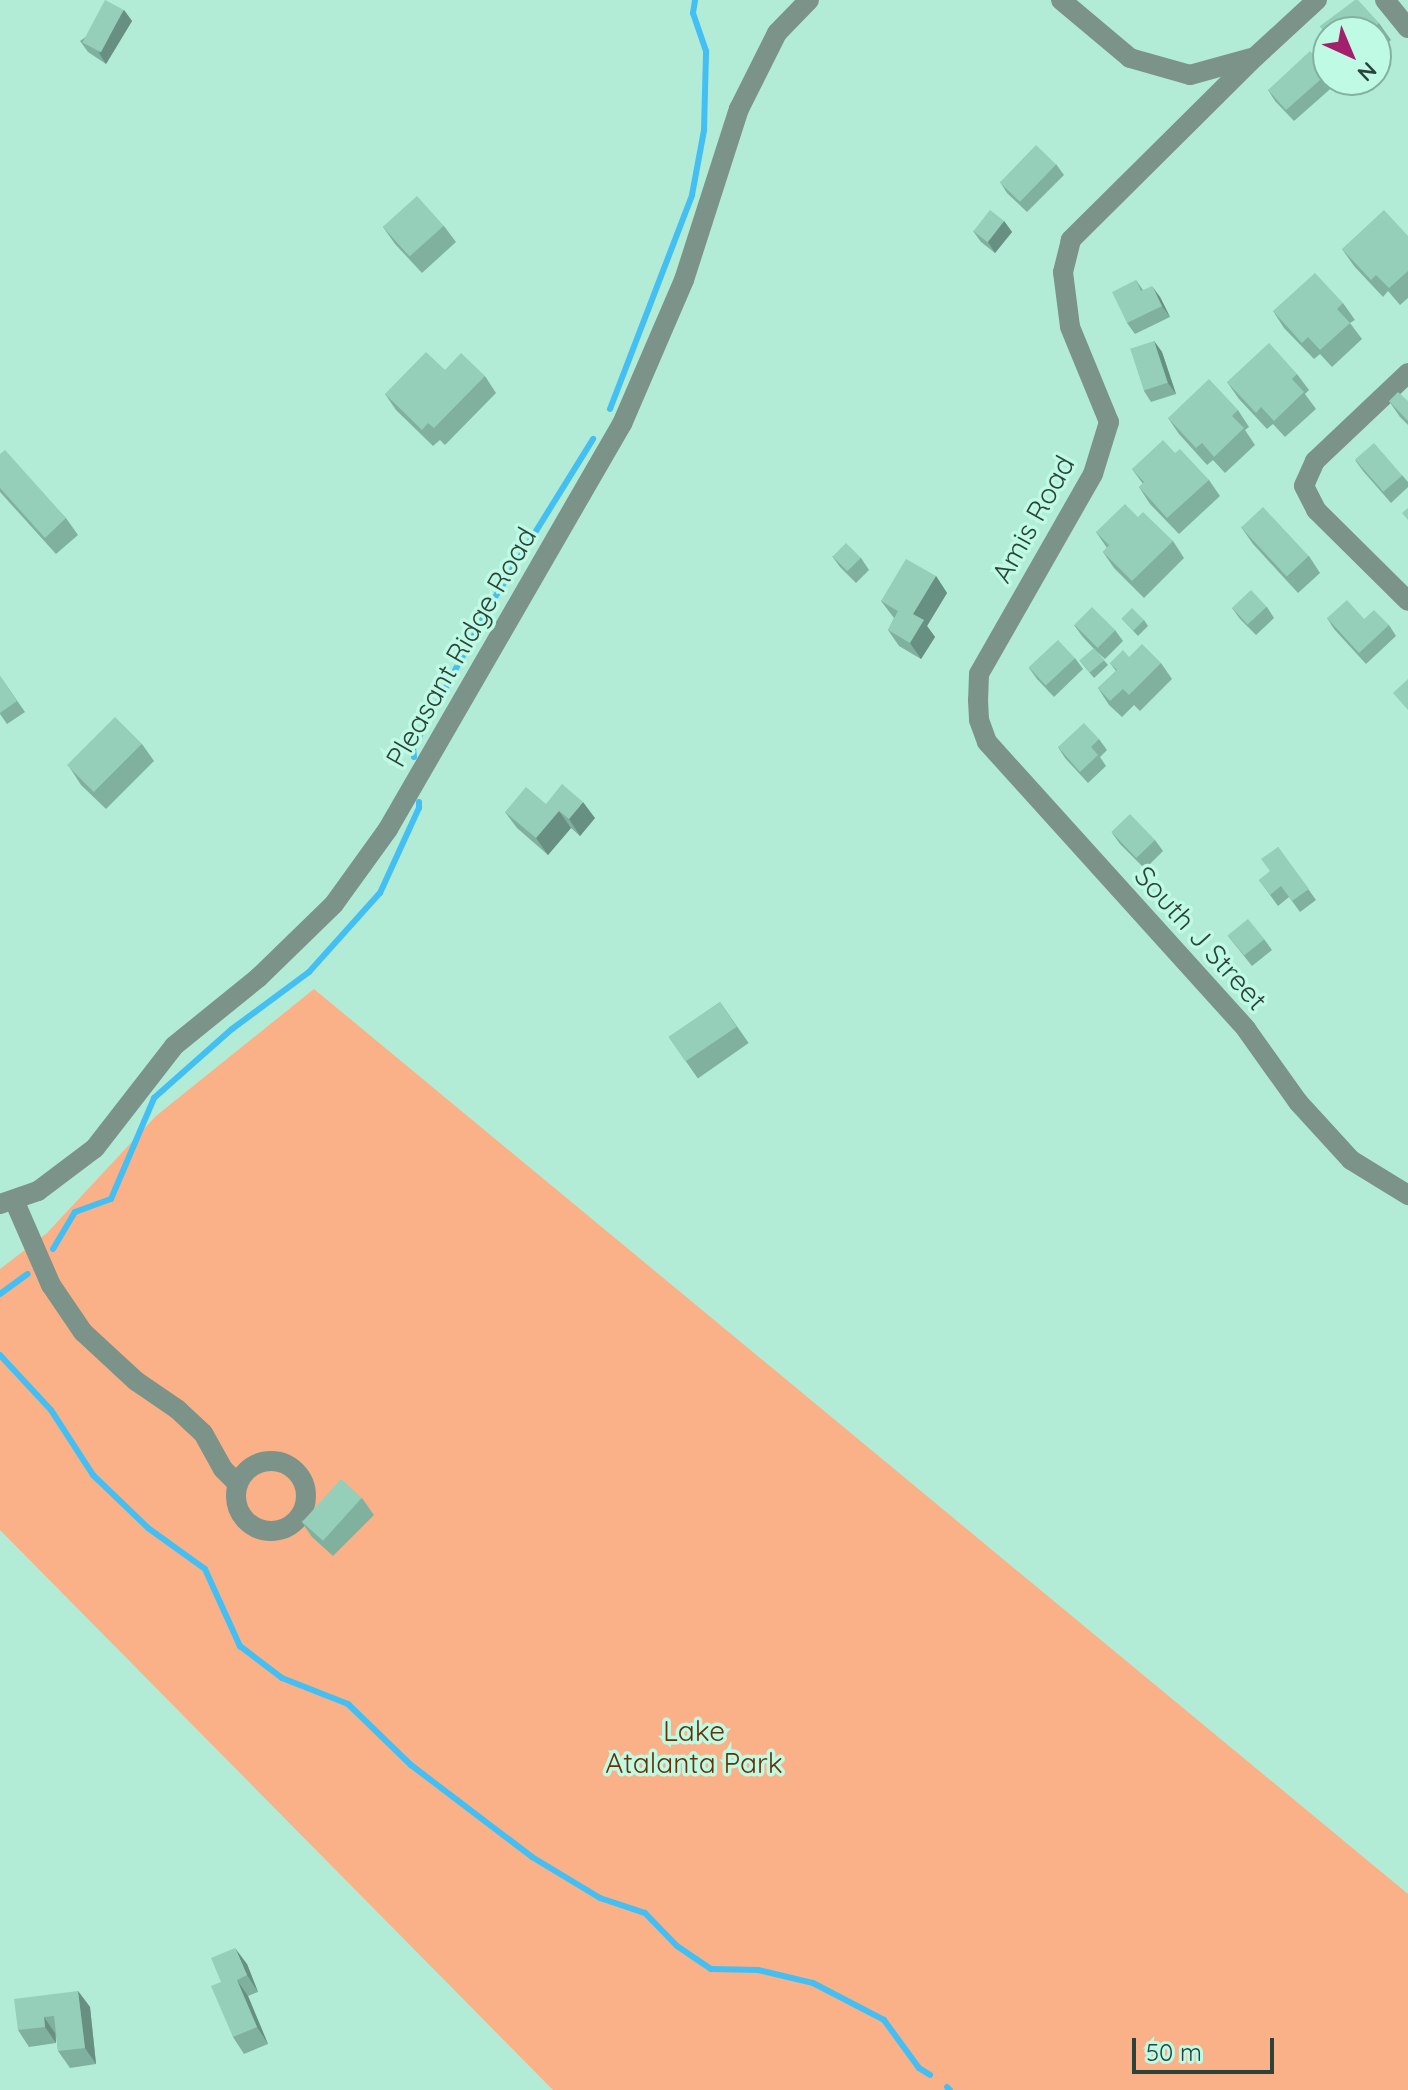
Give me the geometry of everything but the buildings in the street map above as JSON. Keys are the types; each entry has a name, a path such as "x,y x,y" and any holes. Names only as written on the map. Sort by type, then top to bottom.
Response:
{"street":[{"name":"Pleasant Ridge Road","path":"7,1202 38,1191 95,1148 174,1046 258,978 334,904 388,829 622,424 684,280 739,109 777,33 809,0"},
{"path":"1061,0 1130,58 1190,75 1255,57 1317,0"},
{"path":"1385,0 1408,28"},
{"name":"Amis Road","path":"978,700 979,674 1093,474 1109,422 1070,327 1063,272 1071,240 1255,57"},
{"path":"1408,373 1315,461 1304,486 1316,510 1408,601"},
{"name":"South J Street","path":"978,700 979,720 987,742 1246,1029 1298,1102 1351,1160 1408,1195"},
{"path":"7,1202 51,1285 83,1332 136,1381 177,1409 203,1433 223,1469 238,1484"}],"green space":[{"name":"Lake Atalanta Park","path":"314,989 1408,1894 1408,2090 553,2090 0,1530 0,1269 47,1233 156,1116"}],"waterway":[{"path":"610,409 692,195 704,130 706,51 693,13 695,0"},
{"path":"414,757 413,748 492,602 593,439"},
{"path":"53,1249 75,1212 111,1199 154,1098 232,1029 309,972 380,893 419,802"},
{"path":"0,1294 28,1274"},
{"path":"0,1355 51,1410 93,1475 148,1528 205,1569 240,1646 282,1678 348,1704 411,1765 532,1857 600,1898 645,1913 677,1946 711,1969 758,1970 813,1983 884,2020 919,2068 930,2075"},
{"path":"947,2087 950,2090"}]}
